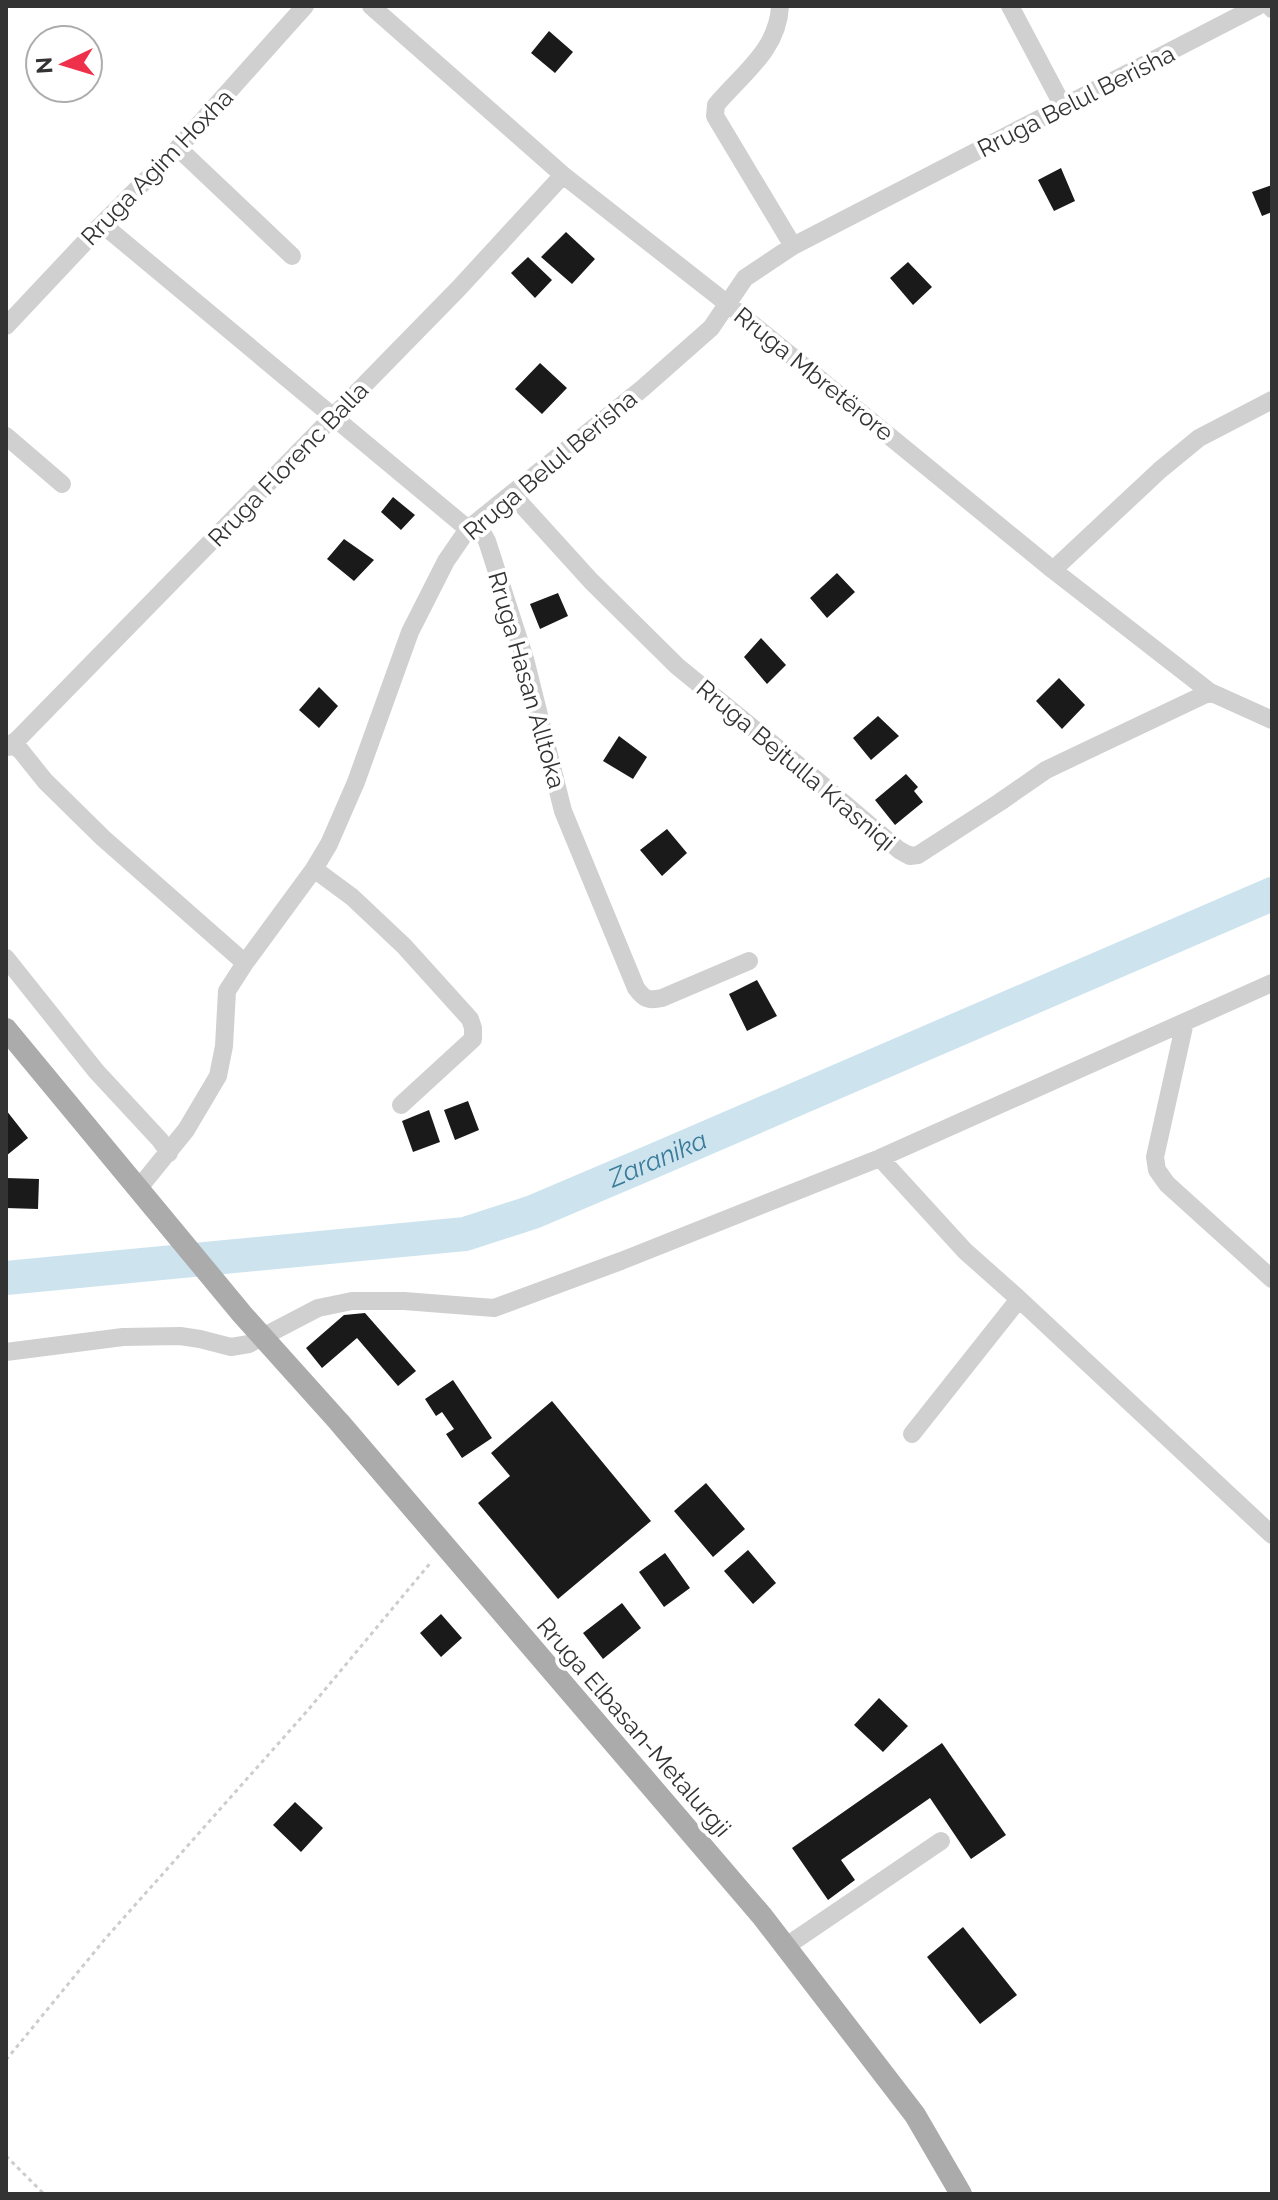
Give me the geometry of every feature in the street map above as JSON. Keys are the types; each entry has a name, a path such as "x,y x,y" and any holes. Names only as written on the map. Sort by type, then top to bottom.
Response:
{"main road":[{"path":"6,1029 138,1189"},
{"name":"Rruga Elbasan-Metalurgji","path":"138,1189 261,1337 339,1422 762,1916 915,2115 961,2194"}],"street":[{"name":"Rruga Agim Hoxha","path":"6,326 178,148 305,6"},
{"name":"Rruga Mbretërore","path":"371,6 563,175 729,305 1053,570 1210,692 1272,720"},
{"path":"780,6 772,39 714,110 793,246"},
{"path":"1010,6 1064,108"},
{"name":"Rruga Belul Berisha","path":"138,1189 169,1153 218,1076 224,1046 227,991 329,844 356,782 410,632 446,561 468,529 643,388 711,328 745,278 793,246 1258,6"},
{"path":"178,148 292,256"},
{"name":"Rruga Florenc Balla","path":"6,747 17,740 334,417 563,175"},
{"name":"Rruga Hasan Alltoka","path":"102,224 468,529 483,534 525,659 563,811 636,988 643,998 651,1001 662,998 749,961"},
{"path":"1053,570 1160,470 1199,438 1272,400"},
{"path":"6,436 62,484"},
{"name":"Rruga Bejtulla Krasniqi","path":"512,494 591,581 677,666 910,856 918,855 1046,770 1210,692"},
{"path":"6,747 15,746 21,751 45,781 84,820 245,963"},
{"path":"314,869 352,897 404,946 470,1019 473,1039 401,1105"},
{"path":"6,958 96,1071 169,1153"},
{"path":"6,1352 123,1337 180,1336 231,1347 249,1344 318,1308 352,1301 404,1301 494,1308 880,1158 1272,983"},
{"path":"1185,1022 1155,1157 1157,1170 1167,1184 1272,1279"},
{"path":"880,1158 965,1251 1272,1535"},
{"path":"912,1434 1019,1299"},
{"path":"785,1947 941,1841"}],"path":[{"path":"6,2060 105,1939 308,1710 445,1545"},
{"path":"6,2156 44,2194"}],"building":[{"path":"549,31 573,52 555,73 531,53"},
{"path":"1061,168 1075,201 1054,211 1038,180"},
{"path":"1272,185 1272,212 1262,216 1252,192"},
{"path":"566,232 595,259 572,284 541,257"},
{"path":"528,257 552,280 535,298 511,273"},
{"path":"908,262 932,287 913,305 890,278"},
{"path":"540,363 567,388 542,414 515,389"},
{"path":"393,497 415,515 401,530 381,512"},
{"path":"344,539 374,560 354,581 327,559"},
{"path":"837,573 855,592 827,618 810,598"},
{"path":"558,593 568,616 540,629 530,604"},
{"path":"761,638 786,665 767,684 744,657"},
{"path":"1059,678 1085,705 1062,729 1036,701"},
{"path":"319,687 338,706 319,728 299,710"},
{"path":"878,716 899,736 871,760 853,738"},
{"path":"619,736 647,757 633,779 603,761"},
{"path":"906,774 918,787 914,791 923,802 895,825 875,800"},
{"path":"667,829 687,853 662,876 640,850"},
{"path":"757,980 777,1016 747,1031 729,994"},
{"path":"468,1101 479,1130 455,1140 444,1110"},
{"path":"6,1110 28,1138 6,1156"},
{"path":"429,1110 440,1142 413,1152 402,1121"},
{"path":"6,1178 39,1179 38,1209 6,1208"},
{"path":"365,1313 416,1371 398,1386 357,1338 322,1368 306,1348 344,1315"},
{"path":"453,1380 492,1438 462,1458 446,1434 454,1429 442,1412 436,1416 425,1399"},
{"path":"552,1401 651,1521 558,1599 478,1503 510,1476 491,1453"},
{"path":"706,1483 745,1529 713,1557 674,1511"},
{"path":"748,1550 776,1583 753,1604 724,1571"},
{"path":"665,1553 690,1588 664,1607 639,1572"},
{"path":"622,1603 641,1628 603,1659 583,1633"},
{"path":"441,1614 462,1638 441,1657 420,1633"},
{"path":"879,1698 908,1726 883,1752 854,1725"},
{"path":"942,1743 1006,1835 971,1859 930,1798 841,1860 855,1880 828,1900 792,1848"},
{"path":"295,1802 323,1828 301,1852 273,1825"},
{"path":"963,1927 1017,1995 980,2024 927,1957"}],"waterway":[{"name":"Zaranika","path":"6,1278 465,1234 533,1212 1272,894"}]}
